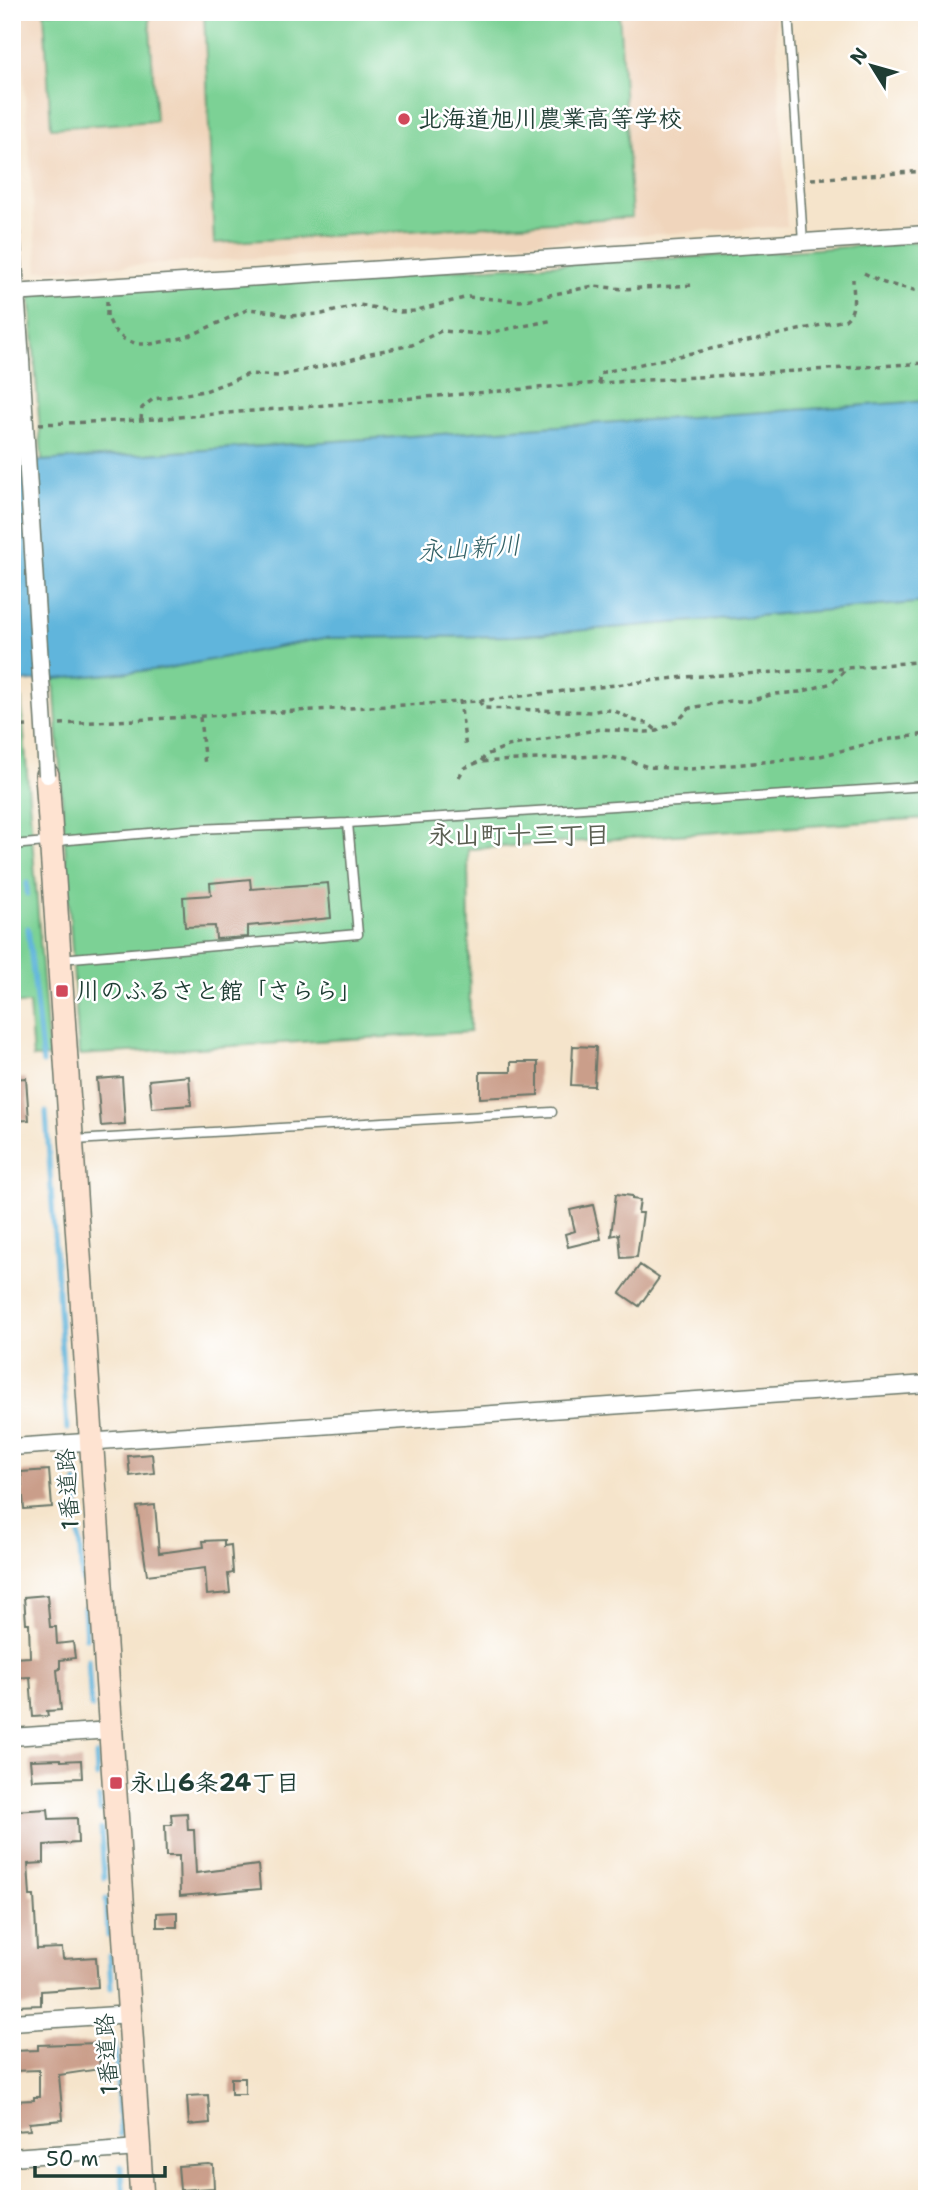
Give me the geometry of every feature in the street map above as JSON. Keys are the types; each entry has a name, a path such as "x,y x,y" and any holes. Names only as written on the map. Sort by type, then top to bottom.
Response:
{"street":[{"path":"12,234 47,775"},
{"path":"14,293 927,234"},
{"name":"1番道路","path":"47,775 142,2199"},
{"path":"12,1447 927,1384"},
{"path":"12,1737 110,1730"},
{"path":"12,2022 131,2014"},
{"path":"12,2157 139,2148"}],"lane":[{"path":"788,12 803,242"},
{"path":"12,845 195,829 927,786"},
{"path":"60,959 358,934 348,822"},
{"path":"72,1140 552,1112"}],"path":[{"path":"799,180 927,171"},
{"path":"864,274 927,293"},
{"path":"599,383 599,375 604,372 845,320 851,315 853,307 853,279"},
{"path":"107,288 107,316 114,330 124,339 137,344 152,345 187,337 249,309 288,316 322,314 359,305 400,312 468,298 520,301 594,286 623,289 695,285"},
{"path":"141,420 142,408 153,399 205,391 249,374 278,376 347,361 412,345 440,331 482,334 554,320"},
{"path":"38,424 141,420 599,383 927,363"},
{"path":"53,724 479,701 684,677 927,661"},
{"path":"479,762 486,754 508,746 600,729 657,731 679,720 690,708 800,692 832,683 846,668"},
{"path":"460,701 466,749"},
{"path":"479,701 484,708 592,712 616,710 639,723 648,723 657,731"},
{"path":"200,717 205,766"},
{"path":"12,727 40,725"},
{"path":"459,777 464,768 479,762 599,756 624,759 648,767 690,769 816,757 884,740 927,734"}],"shaded area":[{"name":"北海道旭川農業高等学校","path":"19,12 775,12 787,226 38,271"}],"green space":[{"path":"44,12 149,12 156,121 51,128"},
{"path":"204,12 619,12 632,217 214,243"},
{"path":"927,241 927,401 42,461 30,292 732,255"},
{"path":"927,602 927,818 468,849 470,1032 79,1055 54,679 163,669 324,638 513,636"},
{"path":"20,682 49,1057 33,1058 29,1004 12,1004 12,683"}],"water":[{"name":"永山新川","path":"927,401 927,602 513,636 324,638 163,669 12,683 12,463"}],"building":[{"path":"250,879 251,889 328,883 331,918 248,926 248,937 216,939 215,926 185,927 183,897 211,895 210,883"},
{"path":"573,1046 596,1047 594,1086 571,1085"},
{"path":"511,1062 538,1062 538,1095 480,1098 480,1072 511,1072"},
{"path":"189,1076 191,1105 152,1108 149,1080"},
{"path":"122,1077 125,1124 101,1126 97,1079"},
{"path":"26,1078 29,1120 12,1121 12,1079"},
{"path":"616,1194 640,1200 638,1213 643,1213 637,1257 621,1258 619,1234 611,1236"},
{"path":"593,1205 601,1239 568,1247 565,1234 575,1231 570,1210"},
{"path":"640,1265 659,1278 639,1306 620,1293"},
{"path":"152,1454 154,1473 130,1476 128,1456"},
{"path":"49,1470 52,1507 24,1509 21,1472"},
{"path":"155,1505 159,1553 204,1547 203,1541 224,1540 224,1546 231,1545 233,1573 228,1574 230,1593 207,1595 205,1568 147,1575 137,1507"},
{"path":"47,1595 50,1627 56,1627 57,1644 73,1642 75,1658 60,1660 60,1669 57,1670 61,1710 47,1711 48,1716 33,1717 30,1677 12,1678 12,1658 30,1657 29,1623 26,1623 24,1597"},
{"path":"30,1760 81,1760 82,1778 32,1780"},
{"path":"48,1809 49,1819 77,1818 78,1843 44,1845 44,1863 28,1864 30,1896 34,1896 37,1949 62,1948 63,1959 96,1957 98,1987 41,1991 41,2005 16,2006 12,2004 12,1811"},
{"path":"187,1813 188,1830 194,1830 196,1873 258,1865 260,1889 180,1896 179,1856 166,1856 165,1825 172,1825 171,1814"},
{"path":"177,1912 177,1927 157,1927 157,1913"},
{"path":"98,2043 100,2069 59,2075 63,2120 29,2123 30,2130 12,2131 12,2101 34,2100 34,2097 39,2097 39,2070 12,2071 13,2051 38,2050 38,2045"},
{"path":"231,2078 245,2078 245,2094 231,2094"},
{"path":"208,2095 210,2123 189,2125 187,2096"},
{"path":"213,2165 214,2188 180,2190 178,2166"}],"waterway":[{"path":"27,883 27,894"},
{"path":"28,928 43,1063"},
{"path":"46,1112 67,1429"},
{"path":"76,1482 78,1515"},
{"path":"79,1535 82,1581"},
{"path":"84,1608 86,1638"},
{"path":"88,1660 91,1707"},
{"path":"96,1755 97,1777"},
{"path":"99,1798 100,1811"},
{"path":"101,1829 104,1878"},
{"path":"106,1898 108,1936"},
{"path":"109,1955 111,1988"},
{"path":"115,2043 120,2135"},
{"path":"121,2166 124,2199"}],"place":[{"name":"北海道旭川農業高等学校","path":"404,119"},
{"name":"川のふるさと館「さらら」","path":"62,991"},
{"name":"永山6条24丁目","path":"116,1783"}],"district":[{"name":"永山町十三丁目","path":"519,835"}]}
